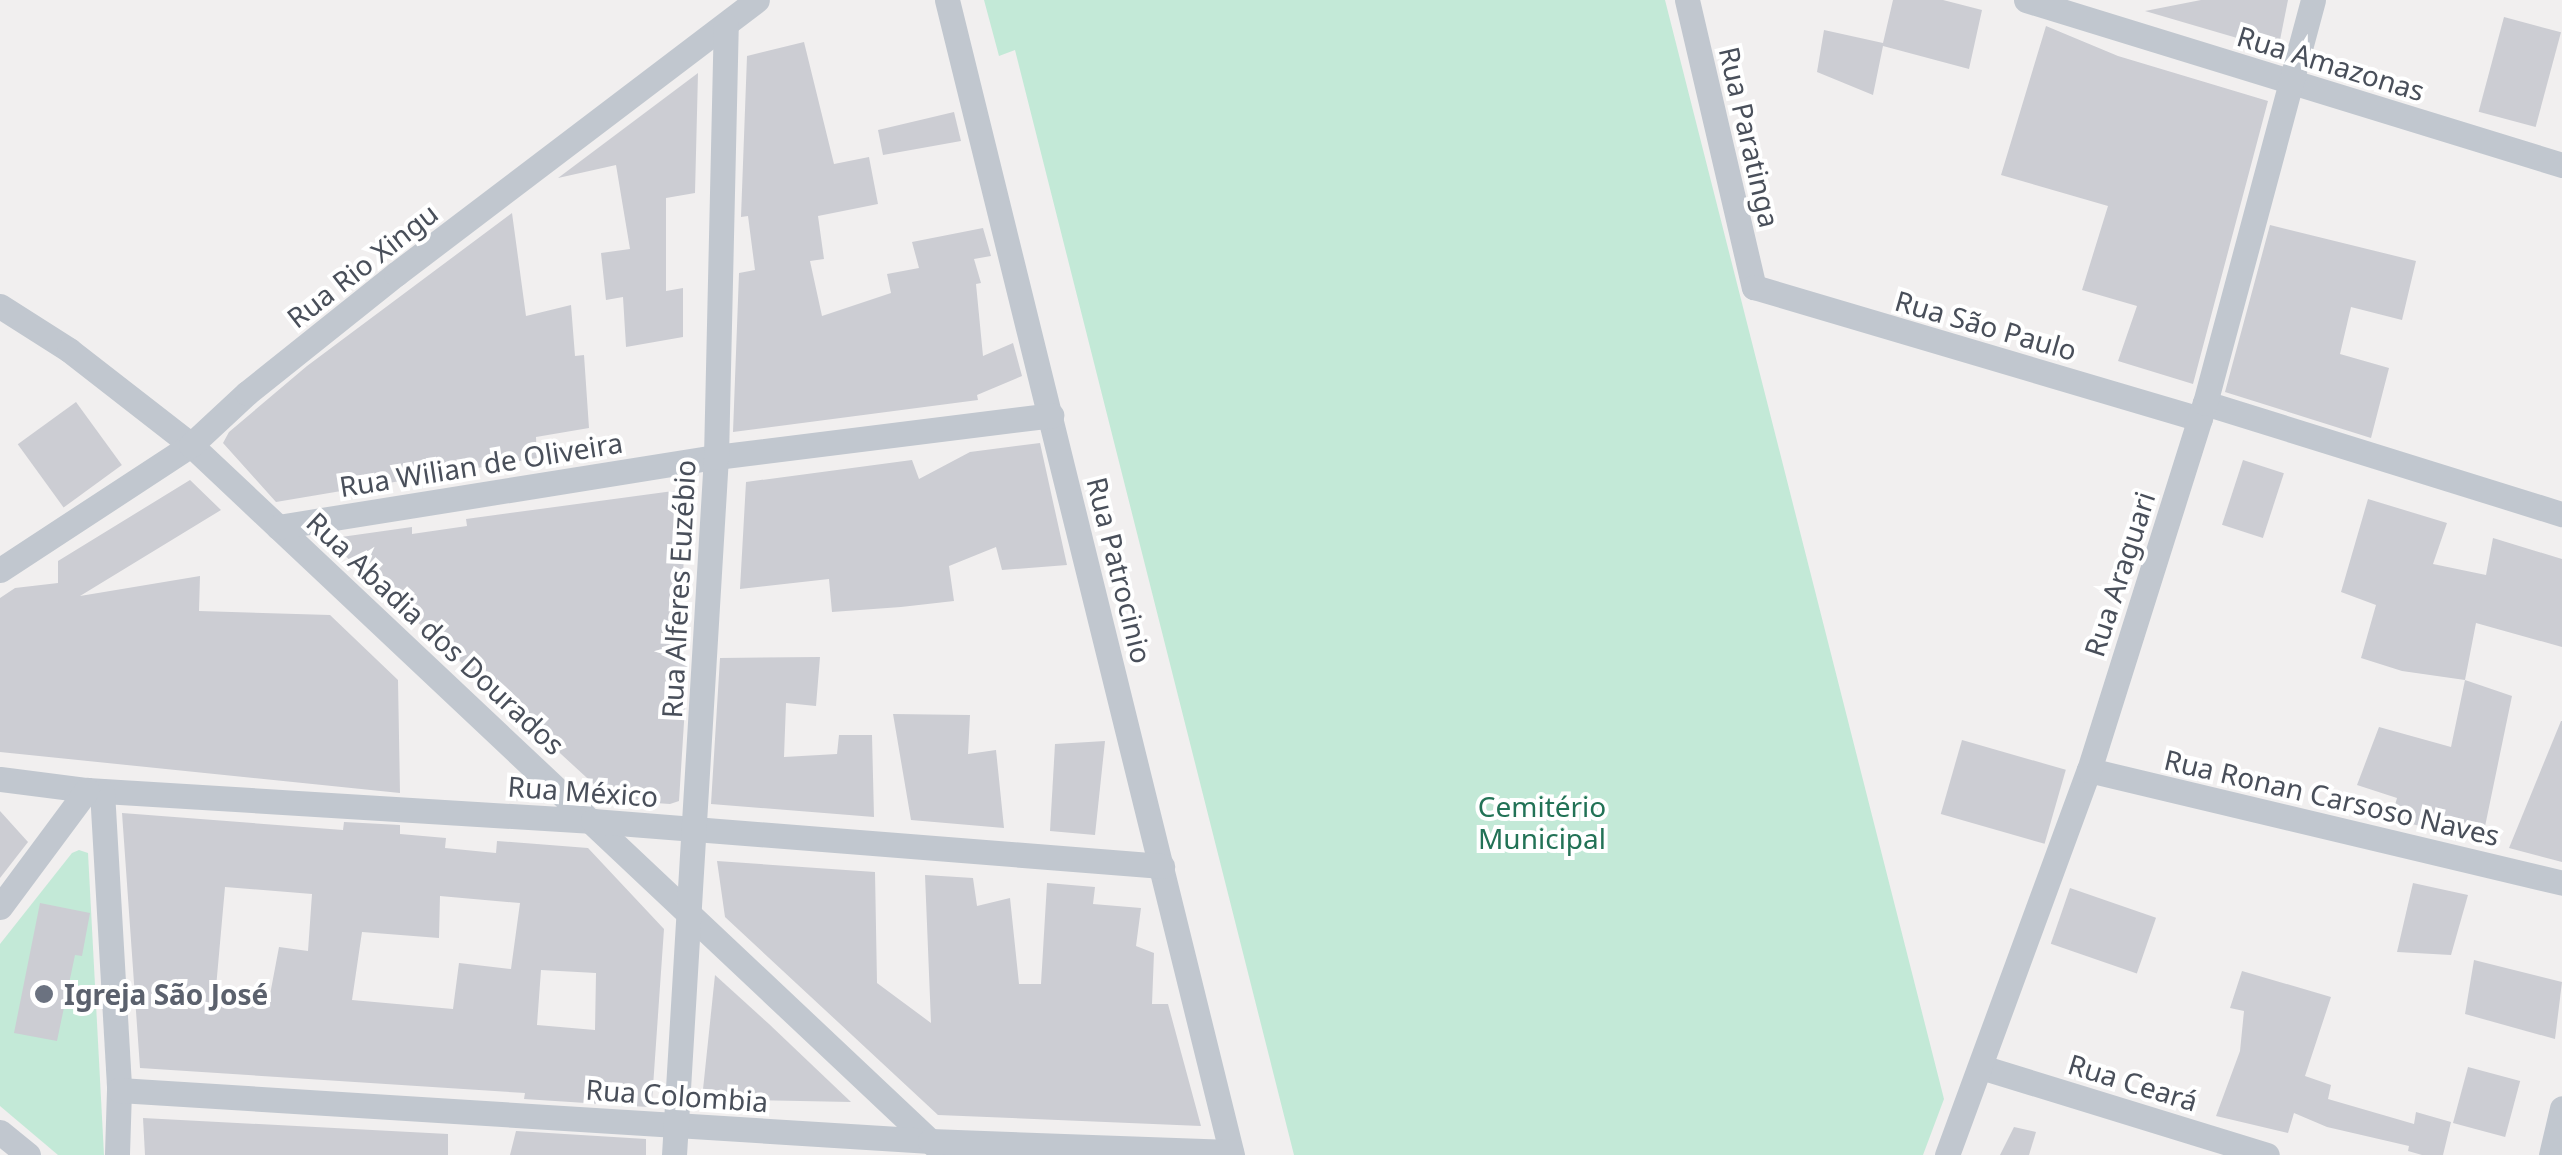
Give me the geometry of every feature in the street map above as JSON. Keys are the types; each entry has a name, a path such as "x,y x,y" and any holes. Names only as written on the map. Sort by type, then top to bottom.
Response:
{"street":[{"name":"Rua Rio Xingu","path":"0,570 190,445 247,392 396,274 756,0"},
{"name":"Rua Patrocinio","path":"947,0 1232,1154"},
{"name":"Rua Paratinga","path":"1687,0 1754,288"},
{"name":"Rua Amazonas","path":"2026,0 2562,165"},
{"name":"Rua Araguari","path":"1947,1155 2089,770 2202,411 2313,0"},
{"name":"Rua Alferes Euzébio","path":"674,1155 716,457 726,26"},
{"name":"Rua São Paulo","path":"1754,288 2562,514"},
{"name":"Rua Abadia dos Dourados","path":"0,306 69,350 190,445 937,1148"},
{"name":"Rua Wilian de Oliveira","path":"278,526 716,457 1051,415"},
{"name":"Rua Ronan Carsoso Naves","path":"2089,770 2562,883"},
{"name":"Rua México","path":"0,780 94,791 592,821 1162,866"},
{"path":"0,906 94,791"},
{"path":"94,791 119,1090 117,1155"},
{"name":"Rua Ceará","path":"1982,1067 2267,1155"},
{"name":"Rua Colombia","path":"119,1090 676,1125 937,1148 1232,1154"},
{"path":"2551,1155 2562,1108"},
{"path":"0,1132 28,1155"}],"green space":[{"name":"Cemitério Municipal","path":"984,0 1665,0 1944,1099 1923,1155 1294,1155 1015,50 999,56"},
{"path":"72,853 88,853 104,1155 58,1155 0,1106 0,944"}],"building":[{"path":"1893,0 1943,0 1982,10 1969,69 1883,46 1873,95 1817,72 1824,30 1883,43"},
{"path":"2201,0 2288,0 2278,50 2145,11"},
{"path":"2504,17 2561,32 2536,127 2479,112"},
{"path":"2046,26 2118,56 2268,101 2193,384 2118,361 2137,306 2082,290 2108,206 2001,175"},
{"path":"804,42 834,164 869,157 878,204 818,216 824,259 810,261 822,316 891,293 887,274 919,268 912,242 983,228 991,256 974,259 981,283 976,284 983,356 1013,343 1022,376 977,395 978,400 733,432 739,273 755,270 748,216 741,217 747,56"},
{"path":"698,73 695,193 666,198 666,291 683,288 683,337 626,347 623,297 606,300 601,253 630,249 616,165 558,178"},
{"path":"954,112 961,141 883,155 878,130"},
{"path":"512,213 526,316 571,305 575,356 584,355 589,428 536,437 537,458 276,502 223,443 229,432 307,366"},
{"path":"2270,225 2416,261 2402,320 2351,307 2340,354 2389,368 2371,438 2225,392"},
{"path":"76,402 122,465 64,507 18,444"},
{"path":"1040,443 1067,565 1002,570 996,547 949,566 954,601 901,607 832,612 829,579 740,589 746,482 912,460 919,479 970,452"},
{"path":"2243,460 2284,473 2263,538 2222,525"},
{"path":"190,480 221,510 80,596 200,576 199,611 330,615 398,680 400,793 0,752 0,598 15,588 58,583 58,561"},
{"path":"688,489 678,659 688,659 679,801 670,804 611,800 327,539 412,527 412,534 467,526 466,519"},
{"path":"2368,499 2447,523 2433,564 2486,575 2493,538 2562,559 2562,647 2476,623 2465,680 2402,671 2361,658 2376,605 2341,592"},
{"path":"820,657 816,706 786,703 784,757 837,754 839,735 872,735 874,817 711,804 720,658"},
{"path":"2465,680 2512,696 2482,841 2391,819 2397,798 2357,785 2379,727 2451,747"},
{"path":"893,714 970,715 968,754 996,750 1004,828 911,820"},
{"path":"2562,721 2562,862 2509,848"},
{"path":"1962,740 2066,770 2045,844 1941,814"},
{"path":"1105,741 1095,835 1050,831 1055,744"},
{"path":"0,811 28,842 0,878"},
{"path":"122,813 343,830 344,822 400,825 400,834 446,838 445,848 496,853 497,841 588,848 664,929 652,1101 648,1107 524,1099 525,1093 140,1068","holes":["225,887 312,894 308,951 279,947 269,1000 215,999","440,896 520,903 511,969 459,963 453,1009 352,1000 362,932 439,938","541,970 596,973 595,1030 537,1025"]},
{"path":"717,861 875,872 877,983 931,1023 925,875 973,878 977,906 1010,898 1019,984 1041,984 1047,883 1095,887 1093,904 1141,908 1136,946 1154,953 1152,1004 1168,1004 1201,1126 938,1115 725,917"},
{"path":"2413,883 2468,895 2451,955 2397,952"},
{"path":"2070,888 2156,918 2137,973 2051,944"},
{"name":"Igreja São José","path":"40,903 90,913 82,956 75,955 57,1041 14,1033"},
{"path":"2474,960 2562,982 2555,1039 2465,1014"},
{"path":"2242,971 2331,997 2305,1076 2331,1085 2328,1099 2414,1124 2416,1112 2451,1122 2443,1155 2422,1155 2408,1151 2409,1146 2327,1127 2294,1113 2288,1133 2216,1116 2240,1051 2244,1011 2230,1008"},
{"path":"715,975 769,1024 851,1102 702,1099"},
{"path":"2468,1067 2520,1081 2505,1137 2453,1123"},
{"path":"143,1118 448,1134 448,1155 145,1155"},
{"path":"2014,1127 2036,1132 2029,1155 2000,1155"},
{"path":"516,1131 646,1139 646,1155 510,1155"}],"place":[{"name":"Igreja São José","path":"44,994"}]}
